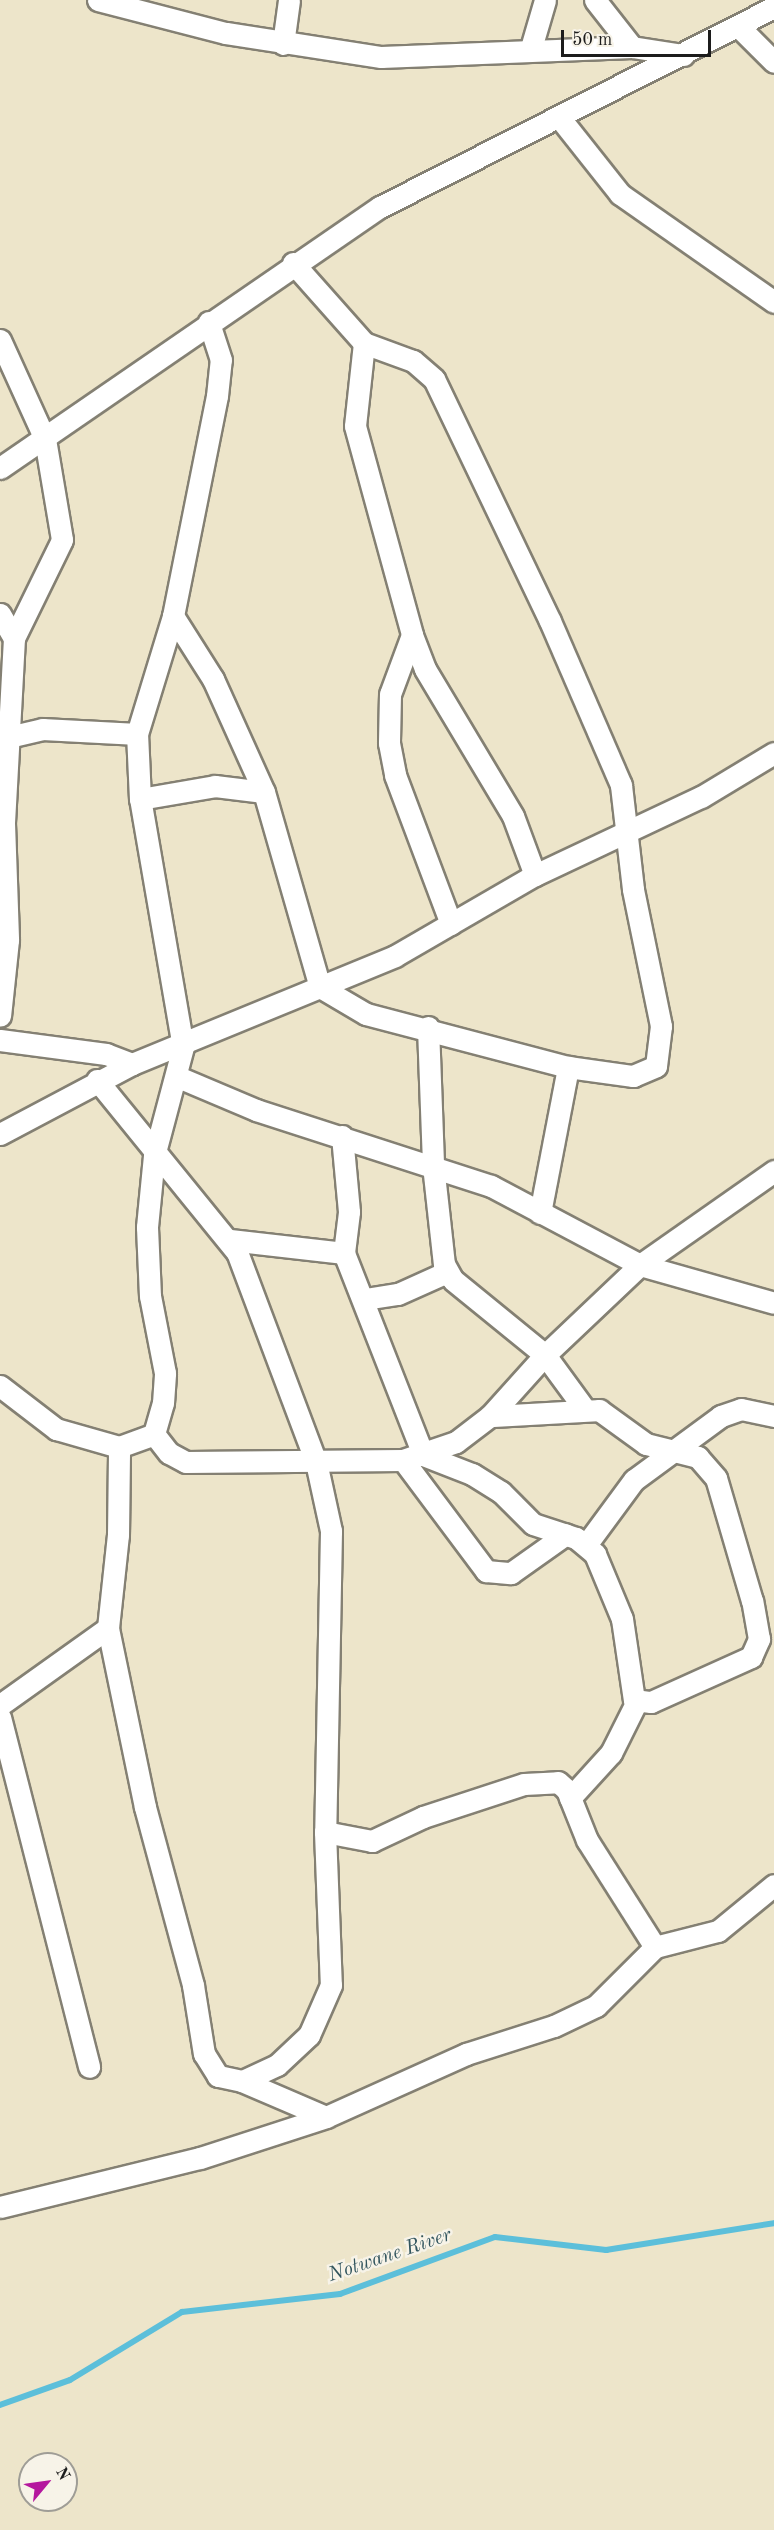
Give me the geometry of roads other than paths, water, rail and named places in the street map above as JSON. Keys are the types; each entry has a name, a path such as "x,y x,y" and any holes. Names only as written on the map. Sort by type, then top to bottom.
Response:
{"street":[{"path":"98,0 283,44 426,58 531,48 632,47 683,55"},
{"path":"283,44 289,0"},
{"path":"595,0 632,47"},
{"path":"531,48 543,1"},
{"path":"0,468 45,439 293,263 406,192 774,8"},
{"path":"739,27 774,62"},
{"path":"559,117 620,194 774,302"},
{"path":"173,616 213,679 264,792 320,987 366,1014 428,1028 568,1066 633,1076 646,1074 660,1056 661,1026 615,765 434,379 413,361 364,343 293,263"},
{"path":"154,1434 165,1389 148,1258 154,1156 178,1077 183,1047 140,799 137,735 173,616 217,396 221,360 209,321"},
{"path":"0,340 45,439 62,540 14,638 4,739 8,940 0,1016"},
{"path":"364,343 355,426 412,635 425,669 513,816 535,875"},
{"path":"0,614 14,638"},
{"path":"412,635 390,694 389,743 395,775 451,924"},
{"path":"4,739 43,729 137,735"},
{"path":"0,1134 132,1064 183,1047 395,956 535,875 701,797 774,753"},
{"path":"140,799 215,786 264,792"},
{"path":"428,1028 433,1165 447,1272 545,1354 583,1407"},
{"path":"0,1040 106,1054 132,1064"},
{"path":"540,1213 568,1066"},
{"path":"178,1077 256,1110 433,1165 491,1186 640,1265 774,1303"},
{"path":"98,1080 154,1156 230,1240 316,1462 333,1559 326,1832 333,1945 331,1985 320,2019 277,2065 242,2081"},
{"path":"342,1136 349,1212 344,1253 365,1299 413,1457 486,1571 500,1575 519,1569 566,1534"},
{"path":"154,1434 169,1453 186,1462 316,1462 413,1457 456,1442 490,1416 545,1354 640,1265 774,1171"},
{"path":"230,1240 344,1253"},
{"path":"365,1299 398,1293 447,1272"},
{"path":"0,1386 56,1429 119,1447 154,1434"},
{"path":"413,1457 472,1474 501,1492 533,1524 566,1534 586,1545 613,1592 630,1695 637,1701 651,1702 751,1657 759,1639 716,1478 698,1457 676,1448 646,1444 607,1414 583,1407 490,1416"},
{"path":"586,1545 634,1480 676,1448 729,1412 774,1416"},
{"path":"119,1447 118,1535 108,1628 145,1806 193,1985 204,2054 218,2076 242,2081 326,2117"},
{"path":"0,1705 108,1628"},
{"path":"570,1798 611,1753 637,1701"},
{"path":"0,1717 89,2067"},
{"path":"326,1832 372,1841 423,1817 540,1782 558,1782 570,1798 587,1840 655,1947"},
{"path":"0,2207 200,2158 326,2117 466,2054 575,2018 596,2006 655,1947 718,1931 774,1885"}],"waterway":[{"name":"Notwane River","path":"0,2405 70,2380 182,2312 340,2294 495,2237 606,2250 774,2223"}]}
